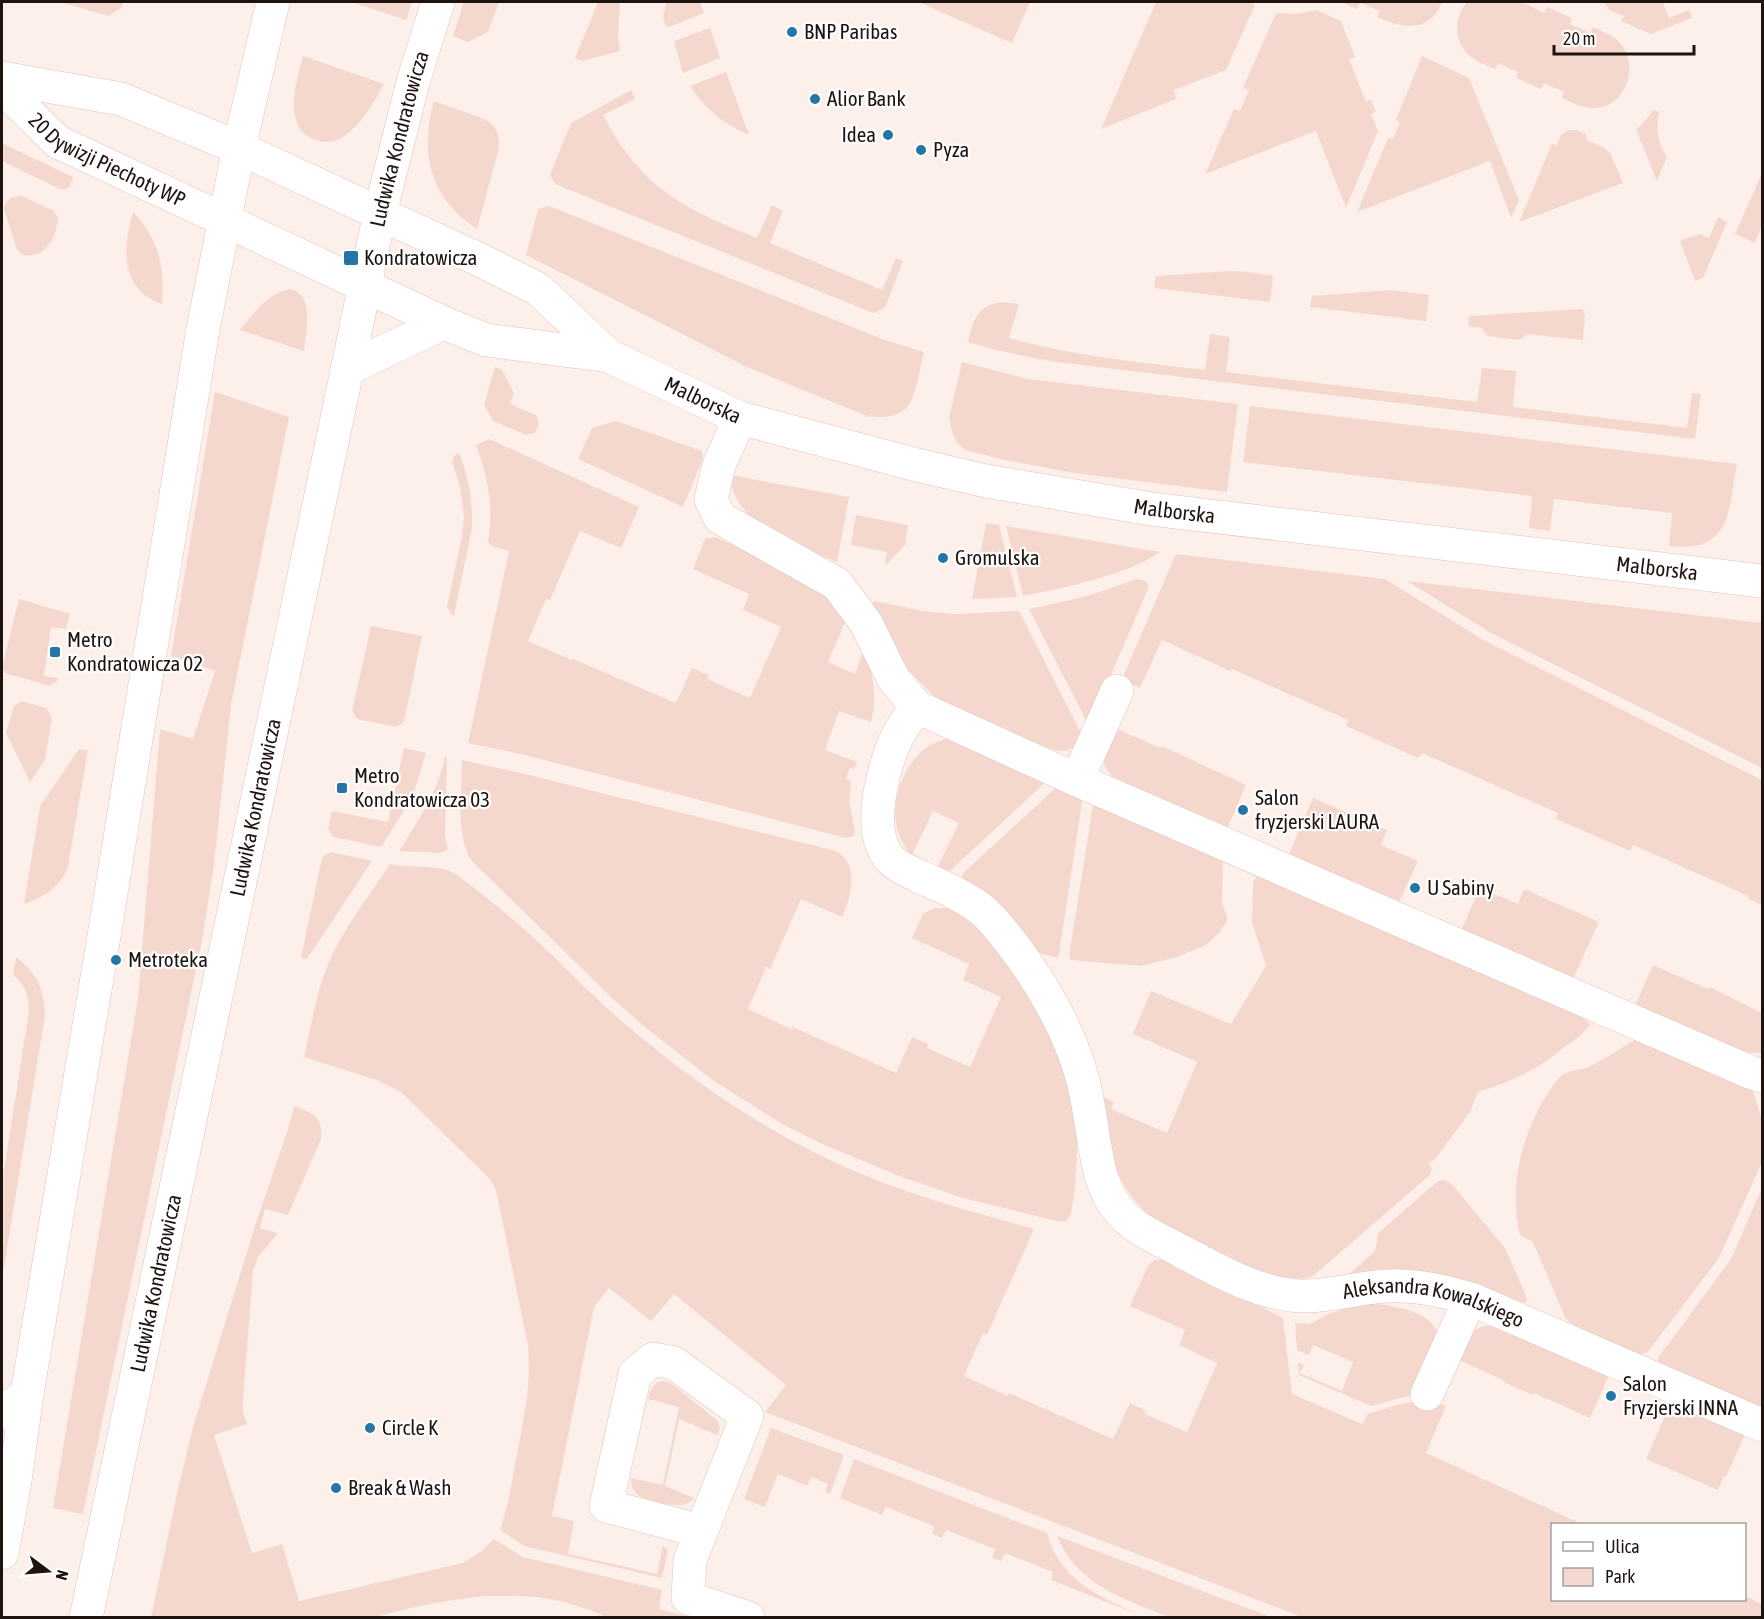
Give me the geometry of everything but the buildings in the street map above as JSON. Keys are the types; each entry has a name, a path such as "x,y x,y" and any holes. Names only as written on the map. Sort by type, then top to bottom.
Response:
{"street":[{"path":"2,1553 199,352 239,148 273,2"},
{"name":"Ludwika Kondratowicza","path":"86,1617 364,285 413,82 438,2"},
{"name":"20 Dywizji Piechoty WP","path":"2,78 121,99 239,148"},
{"name":"20 Dywizji Piechoty WP","path":"2,87 58,142 224,221"},
{"name":"Malborska","path":"239,148 538,289 609,356"},
{"name":"Malborska","path":"224,221 444,323 486,340 609,356 740,418 917,465 986,481 1151,509 1762,581"},
{"path":"347,369 444,323"},
{"path":"740,418 719,465 711,499 720,518 837,584 866,623 893,678 917,706 1077,780 1599,1008 1762,1076"},
{"path":"1077,780 1117,691"},
{"name":"Aleksandra Kowalskiego","path":"917,706 891,751 878,803 877,825 884,851 898,865 955,893 981,910 995,923 1034,973 1059,1018 1079,1066 1105,1188 1116,1208 1124,1216 1150,1235 1220,1271 1280,1293 1316,1296 1374,1287 1410,1286 1470,1299 1762,1425"},
{"path":"1427,1394 1470,1299"},
{"path":"701,1531 606,1506 635,1374 653,1359 674,1363 747,1416 690,1560 688,1598 748,1617"},
{"path":"2,1413 27,1394"}],"green space":[{"path":"60,2 123,2 121,8 108,16"},
{"path":"351,2 412,2 406,20"},
{"path":"464,2 499,2 488,32 468,42 453,36"},
{"path":"598,2 620,2 618,35 620,51 582,61 575,58"},
{"path":"666,2 700,2 704,13 669,27 665,24 663,17"},
{"path":"918,2 1030,2 1012,43"},
{"path":"1156,2 1250,2 1255,5 1226,70 1174,90 1176,99 1101,129"},
{"path":"1341,2 1442,2 1437,12 1423,24 1406,26 1377,17 1380,11 1360,3 1357,9"},
{"path":"1467,2 1525,2 1544,13 1547,7 1572,18 1570,24 1590,33 1593,27 1612,36 1621,44 1629,62 1627,82 1623,92 1608,105 1598,108 1584,107 1562,98 1564,92 1544,83 1541,89 1516,78 1518,72 1498,63 1495,69 1478,61 1464,49 1458,36 1458,21"},
{"path":"1604,2 1663,2 1669,18 1689,10 1692,18 1651,34 1621,21 1624,16 1609,10"},
{"path":"1316,10 1341,21 1355,57 1349,59 1366,102 1371,100 1376,112 1371,114 1378,131 1346,208 1316,131 1205,174 1234,109 1240,111 1249,90 1243,88 1276,13 1294,14"},
{"path":"710,28 720,58 683,73 674,41"},
{"path":"303,56 384,84 360,121 338,140 328,142 314,139 304,133 298,124 294,102"},
{"path":"1422,56 1469,78 1519,200 1511,218 1490,161 1357,212 1388,138 1393,139 1400,122 1396,120"},
{"path":"726,72 749,135 716,115 690,86"},
{"path":"631,90 635,99 603,115 633,161 649,179 667,193 707,217 757,238 772,205 783,211 770,243 882,290 896,258 903,261 885,308 873,313 555,184 550,175 571,123"},
{"path":"434,101 484,119 493,125 497,132 498,152 477,229 448,204 432,173 428,138"},
{"path":"1653,110 1659,112 1658,135 1667,157 1657,181 1636,130"},
{"path":"1568,130 1586,134 1587,140 1610,153 1623,183 1519,222 1552,144 1556,146 1561,135"},
{"path":"2,143 73,177 70,187 62,190 2,161"},
{"path":"1762,173 1762,225 1755,243 1735,234"},
{"path":"22,196 54,211 58,219 56,230 48,246 35,255 23,255 17,249 4,209 10,199"},
{"path":"549,206 885,340 924,352 910,403 907,408 891,416 867,416 747,367 526,255 538,209"},
{"path":"133,212 149,233 158,254 162,278 162,304 148,297 131,278 126,253"},
{"path":"1718,217 1727,222 1703,278 1695,281 1680,241 1699,234 1709,238"},
{"path":"1228,271 1273,276 1270,302 1154,288 1156,276"},
{"path":"290,289 298,292 306,306 304,351 240,330 268,299"},
{"path":"1390,290 1429,295 1426,321 1310,307 1312,296"},
{"path":"1004,302 1019,304 1009,338 1082,354 1131,361 1205,370 1210,334 1230,337 1226,372 1477,402 1482,368 1516,371 1513,407 1687,428 1692,393 1701,394 1695,439 1049,361 968,342 978,314 988,306"},
{"path":"1583,309 1585,316 1583,340 1528,334 1520,340 1487,336 1482,328 1468,326 1469,316"},
{"path":"962,362 1028,379 1238,404 1227,492 1074,473 965,450 957,442 952,432 949,418"},
{"path":"495,367 502,370 514,393 510,404 536,415 539,424 535,433 526,435 493,421 484,405"},
{"path":"215,392 289,417 231,705 214,865 202,941 83,1514 53,1508 138,998 160,729 193,739 215,671 171,656"},
{"path":"1250,406 1737,464 1728,513 1716,536 1705,543 1669,546 1672,513 1554,499 1550,531 1529,528 1532,496 1243,462"},
{"path":"616,421 702,451 703,459 683,507 578,459 592,428"},
{"path":"489,439 639,507 621,548 580,531 550,600 546,599 528,641 676,703 692,668 709,675 707,679 750,698 781,627 743,610 749,594 693,569 705,539 715,537 789,569 849,613 828,662 855,674 865,647 873,684 873,712 871,722 839,711 825,750 857,762 854,769 850,768 846,779 851,781 849,800 855,832 853,836 846,838 525,755 468,743 509,551 491,546 488,542 489,493 476,445"},
{"path":"459,453 470,490 472,528 454,616 447,607 464,517 460,486 452,462 454,456"},
{"path":"730,475 849,497 837,562 786,540 755,521 743,508 734,493"},
{"path":"856,515 908,525 905,545 885,566 887,552 851,545"},
{"path":"986,523 999,525 1017,597 972,599"},
{"path":"1006,526 1160,552 1113,574 1023,596"},
{"path":"1176,554 1385,579 1485,641 1762,780 1762,905 1748,899 1748,896 1633,845 1630,851 1556,819 1558,813 1422,753 1418,758 1346,726 1348,720 1162,640 1140,688 1122,679"},
{"path":"1136,579 1146,581 1148,589 1089,726 1029,609 1083,597"},
{"path":"1407,581 1762,623 1762,768 1491,633"},
{"path":"19,599 70,614 66,629 51,627 44,676 58,678 50,686 5,673 2,667"},
{"path":"875,601 922,611 954,614 1019,611 1083,737 1069,750 1050,749 942,701 908,670 872,611 871,604"},
{"path":"371,626 422,636 404,722 396,727 357,719 352,711"},
{"path":"22,701 46,708 52,717 45,760 30,782 6,733 14,706"},
{"path":"1112,727 1161,748 1162,746 1246,785 1228,827 1113,777 1104,759 1105,747"},
{"path":"945,739 953,739 1049,779 951,870 945,872 937,868 959,823 933,811 912,855 903,844 895,817 899,789 911,763 926,748"},
{"path":"404,748 426,753 415,789 381,847 333,837 328,829 332,811 388,822"},
{"path":"79,749 88,750 68,867 56,886 24,904 40,806"},
{"path":"445,757 447,757 445,836 448,849 441,853 399,851 438,782"},
{"path":"462,760 836,851 844,857 851,872 850,891 842,917 801,899 770,969 766,967 748,1009 896,1073 912,1037 928,1044 927,1048 970,1067 1001,997 963,980 969,964 912,938 923,914 934,908 956,910 984,933 1026,991 1056,1044 1066,1074 1077,1128 1075,1189 1071,1214 1066,1221 1057,1221 963,1198 899,1176 820,1143 784,1125 714,1081 613,999 471,860 461,825"},
{"path":"1060,784 1080,793 1082,803 1057,958 1037,952 963,882 962,874"},
{"path":"1313,798 1387,830 1381,845 1418,861 1399,902 1289,854"},
{"path":"1098,801 1223,860 1222,904 1227,921 1219,933 1206,945 1177,957 1141,966 1071,960 1069,956 1093,805"},
{"path":"331,852 372,861 307,959 301,958 322,857"},
{"path":"390,864 441,868 456,874 525,930 637,1034 691,1076 747,1115 837,1163 889,1185 1034,1229 987,1335 983,1333 964,1376 1008,1396 1009,1393 1113,1439 1130,1403 1145,1410 1145,1414 1187,1432 1217,1363 1179,1345 1185,1330 1130,1306 1148,1266 1154,1260 1166,1260 1283,1318 1292,1394 1362,1424 1368,1414 1407,1403 1426,1401 1446,1406 1426,1453 1580,1523 1551,1523 1551,1601 1746,1601 1746,1596 1762,1604 1762,1617 1302,1617 765,1412 786,1385 674,1294 651,1321 609,1288 594,1307 552,1516 574,1521 568,1554 657,1574 663,1545 668,1551 662,1578 524,1546 500,1530 508,1503 527,1399 529,1373 528,1346 496,1190 490,1179 401,1092 377,1080 304,1057 319,989 327,967 347,928"},
{"path":"1260,874 1576,1012 1590,1024 1578,1038 1532,1070 1478,1092 1470,1112 1435,1159 1429,1163 1432,1169 1430,1175 1313,1276 1297,1279 1254,1269 1208,1248 1151,1217 1137,1203 1119,1176 1110,1148 1101,1096 1114,1102 1111,1109 1167,1133 1197,1062 1133,1034 1151,991 1231,1024 1266,966 1252,922 1253,881"},
{"path":"1480,888 1518,904 1524,889 1599,922 1573,979 1461,930"},
{"path":"16,957 29,969 38,982 45,1015 2,1280 2,1183 29,1011 26,991 13,975"},
{"path":"1653,965 1708,989 1710,987 1762,1013 1762,1053 1746,1053 1635,1006"},
{"path":"1636,1039 1752,1088 1762,1120 1762,1162 1719,1258 1647,1353 1641,1354 1570,1323 1565,1317 1533,1242 1520,1235 1516,1201 1519,1166 1528,1132 1556,1081 1565,1073 1595,1064"},
{"path":"294,1106 315,1116 320,1125 321,1139 288,1215 265,1209 260,1228 278,1233 258,1257 253,1271 243,1400 243,1412 247,1424 214,1435 252,1553 282,1544 299,1601 463,1563 482,1551 494,1539 523,1557 662,1590 659,1609 689,1617 606,1617 561,1601 537,1597 484,1596 410,1608 375,1617 151,1617 193,1427"},
{"path":"1443,1180 1455,1188 1505,1248 1527,1301 1521,1303 1468,1281 1427,1272 1346,1277 1375,1251 1378,1233 1438,1181"},
{"path":"1762,1188 1762,1409 1659,1364 1658,1358 1731,1259"},
{"path":"1367,1302 1397,1307 1417,1314 1426,1318 1438,1333 1416,1394 1371,1406 1299,1375 1298,1362 1304,1365 1300,1373 1342,1391 1353,1362 1313,1345 1309,1355 1297,1350 1295,1323 1310,1324 1328,1314"},
{"path":"1484,1326 1495,1326 1610,1373 1590,1418 1503,1382 1454,1358 1472,1331"},
{"path":"664,1381 672,1384 718,1421 720,1428 717,1435 679,1419 665,1486 694,1498 683,1505 665,1504 646,1499 636,1493 632,1485 631,1478 663,1485 679,1407 648,1399 650,1391 657,1382"},
{"path":"1672,1400 1746,1432 1718,1490 1646,1459"},
{"path":"771,1428 844,1455 830,1494 825,1492 828,1484 811,1477 807,1486 778,1474 765,1507 744,1499"},
{"path":"854,1459 1047,1533 1061,1563 1082,1584 1137,1614 1051,1580 1053,1572 1005,1553 1001,1561 992,1558 995,1549 946,1530 942,1538 932,1534 934,1526 886,1507 882,1515 840,1498"},
{"path":"1057,1536 1271,1617 1172,1618 1121,1598 1090,1579 1066,1553"}],"place":[{"name":"BNP Paribas","path":"792,32"},
{"name":"Alior Bank","path":"815,99"},
{"name":"Idea","path":"888,135"},
{"name":"Pyza","path":"921,150"},
{"name":"Kondratowicza","path":"351,258"},
{"name":"Gromulska","path":"943,558"},
{"name":"Metro Kondratowicza 02","path":"55,652"},
{"name":"Metro Kondratowicza 03","path":"342,788"},
{"name":"Salon fryzjerski LAURA","path":"1243,810"},
{"name":"U Sabiny","path":"1415,888"},
{"name":"Metroteka","path":"116,960"},
{"name":"Salon Fryzjerski INNA","path":"1611,1396"},
{"name":"Circle K","path":"370,1428"},
{"name":"Break & Wash","path":"336,1488"}]}
